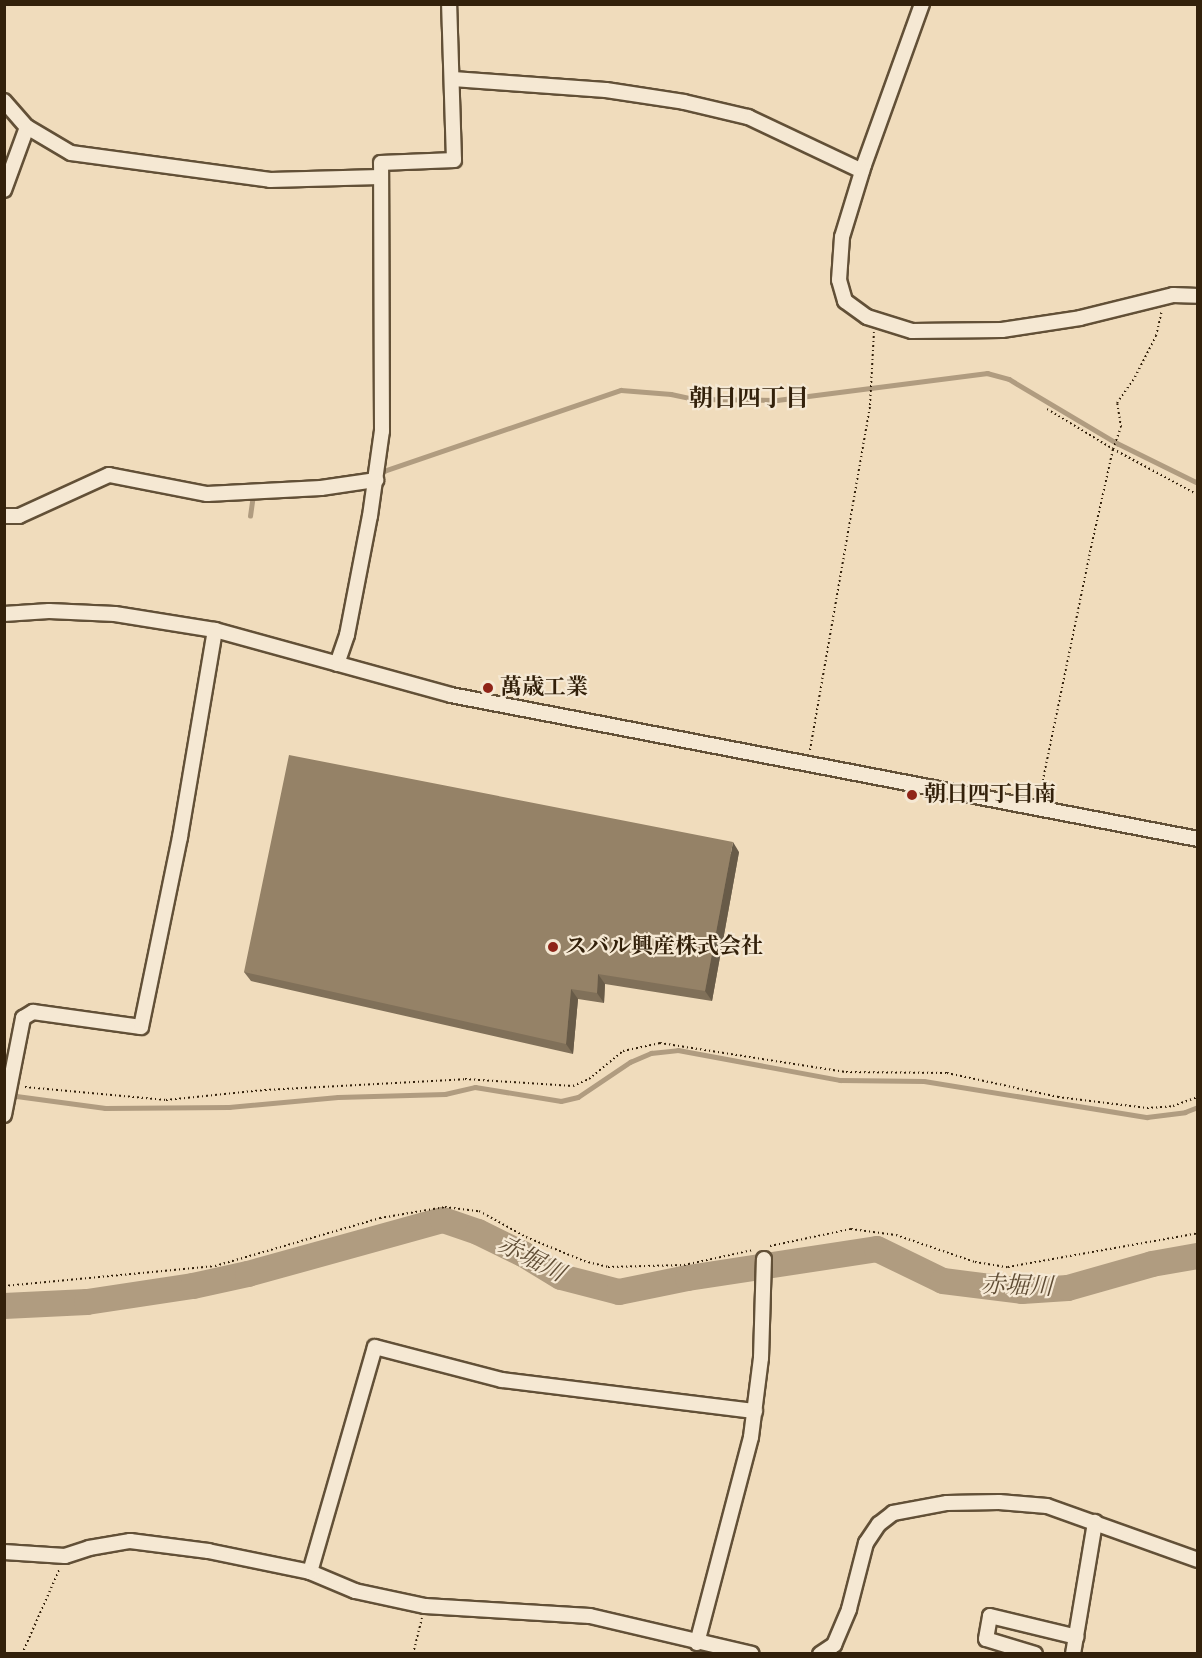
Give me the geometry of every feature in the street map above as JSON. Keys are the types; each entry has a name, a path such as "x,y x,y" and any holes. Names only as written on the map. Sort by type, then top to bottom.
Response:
{"street":[{"path":"337,664 347,635 376,480 382,431 381,163 454,160 449,4"},
{"path":"922,4 862,171 842,237 839,280 845,301 860,313 912,331 1002,330 1080,318 1166,296 1197,296"},
{"path":"453,79 606,90 684,102 748,117 862,171"},
{"path":"4,100 27,127 71,153 106,160 270,180 380,177"},
{"path":"4,190 27,127"},
{"path":"4,516 19,516 110,475 207,494 321,488 376,480"},
{"path":"4,614 49,611 115,614 215,630 451,695 1197,839"},
{"path":"5,1108 12,1086 23,1018 33,1012 141,1028 180,837 215,630"},
{"path":"697,1643 751,1437 755,1412 765,1284 758,1254"},
{"path":"310,1572 375,1347 502,1380 755,1412"},
{"path":"820,1653 834,1646 849,1609 866,1543 879,1524 892,1513 947,1503 999,1502 1047,1506 1197,1560"},
{"path":"1073,1653 1095,1522"},
{"path":"4,1552 65,1556 89,1548 130,1541 208,1551 310,1572 354,1591 425,1606 590,1616 697,1643 752,1653"},
{"path":"1035,1653 986,1639 990,1616 1077,1637"}],"path":[{"path":"1037,808 1113,449 1121,427 1117,403 1135,376 1156,336 1166,296"},
{"path":"807,763 870,405 873,332 879,321"},
{"path":"1047,409 1113,449 1197,495"},
{"path":"12,1086 166,1100 265,1090 465,1079 573,1086 590,1079 622,1052 660,1044 846,1072 947,1073 1058,1097 1147,1108 1173,1106 1197,1097"},
{"path":"4,1286 215,1266 381,1218 445,1207 479,1211 526,1237 584,1261 608,1267 684,1265 758,1254 765,1247 850,1229 896,1235 975,1262 1008,1267 1197,1233"},
{"path":"22,1653 65,1556"},
{"path":"413,1653 425,1606"}],"building":[{"path":"289,755 733,842 705,991 598,974 597,993 571,989 566,1044 244,972"}],"waterway":[{"path":"327,480 384,471 621,390 671,394 694,399 777,400 987,373 1009,379 1117,443 1198,483"},
{"path":"250,516 253,494"},
{"path":"9,1095 105,1108 229,1107 338,1097 445,1094 475,1087 561,1101 578,1097 630,1062 651,1053 678,1050 840,1080 924,1081 1147,1117 1185,1112 1198,1107"},
{"name":"赤堀川","path":"4,1306 87,1302 193,1286 248,1274 443,1220 478,1232 523,1254 561,1277 619,1292 688,1278 877,1249 943,1281 1022,1291 1068,1288 1152,1264 1198,1256"}],"place":[{"name":"萬歳工業","path":"488,688"},
{"name":"朝日四丁目南","path":"912,795"},
{"name":"スバル興産株式会社","path":"553,947"}],"district":[{"name":"朝日四丁目","path":"749,399"}]}
